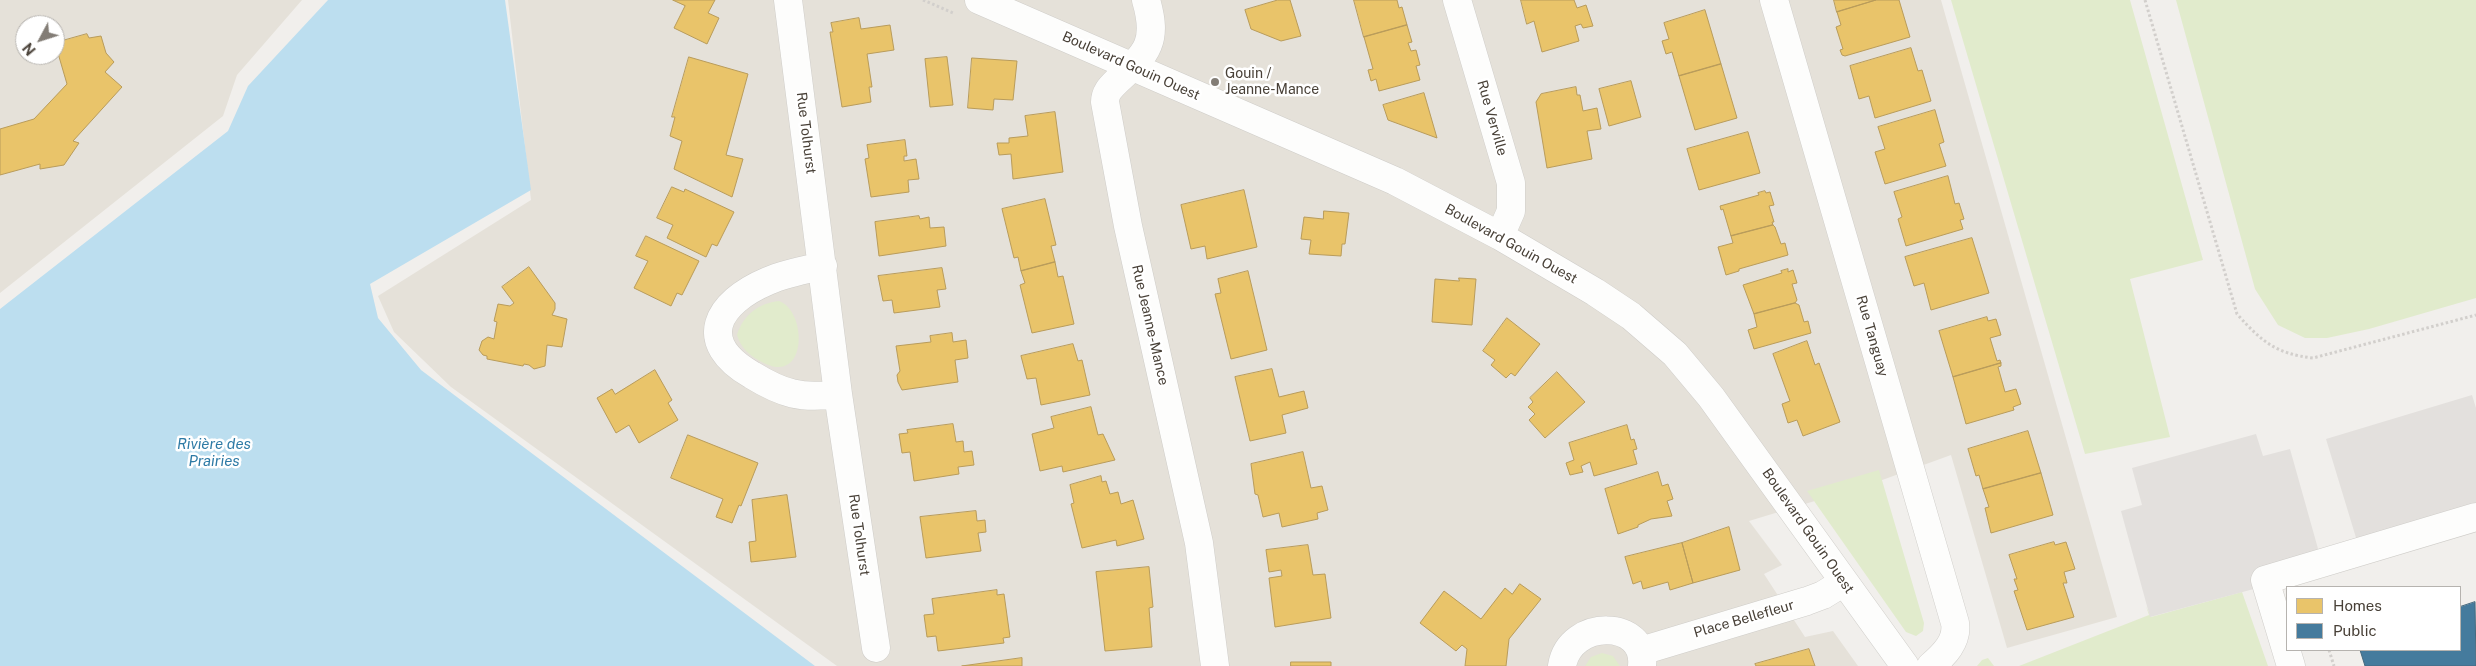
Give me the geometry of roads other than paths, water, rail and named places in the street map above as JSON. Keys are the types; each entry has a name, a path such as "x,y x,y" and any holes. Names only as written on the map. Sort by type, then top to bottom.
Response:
{"street":[{"name":"Rue Tolhurst","path":"788,0 838,394 876,648"},
{"name":"Boulevard Gouin Ouest","path":"979,0 1368,168 1500,236 1595,292 1630,316 1675,354 1724,413 1905,666"},
{"name":"Rue Jeanne-Mance","path":"1146,0 1151,24 1151,39 1144,55 1107,92 1105,102 1128,226 1199,543 1215,666"},
{"name":"Rue Verville","path":"1457,0 1511,184 1511,210 1500,236"},
{"name":"Rue Tanguay","path":"1774,0 1955,623 1956,633 1952,642 1931,666"},
{"path":"823,266 792,273 759,285 725,312 720,319 717,334 721,348 734,364 775,388 798,396 838,394"},
{"path":"2286,650 2264,580 2476,517"},
{"name":"Place Bellefleur","path":"1562,666 1572,644 1584,635 1597,630 1619,632 1632,640 1642,658 1823,595 1844,582"},
{"path":"2286,651 2291,666"}],"water":[{"name":"Rivière des Prairies","path":"328,0 505,0 531,190 370,284 378,318 421,370 815,666 0,666 0,309 228,131 248,86"}],"place":[{"name":"Gouin / Jeanne-Mance","path":"1215,82"}]}
